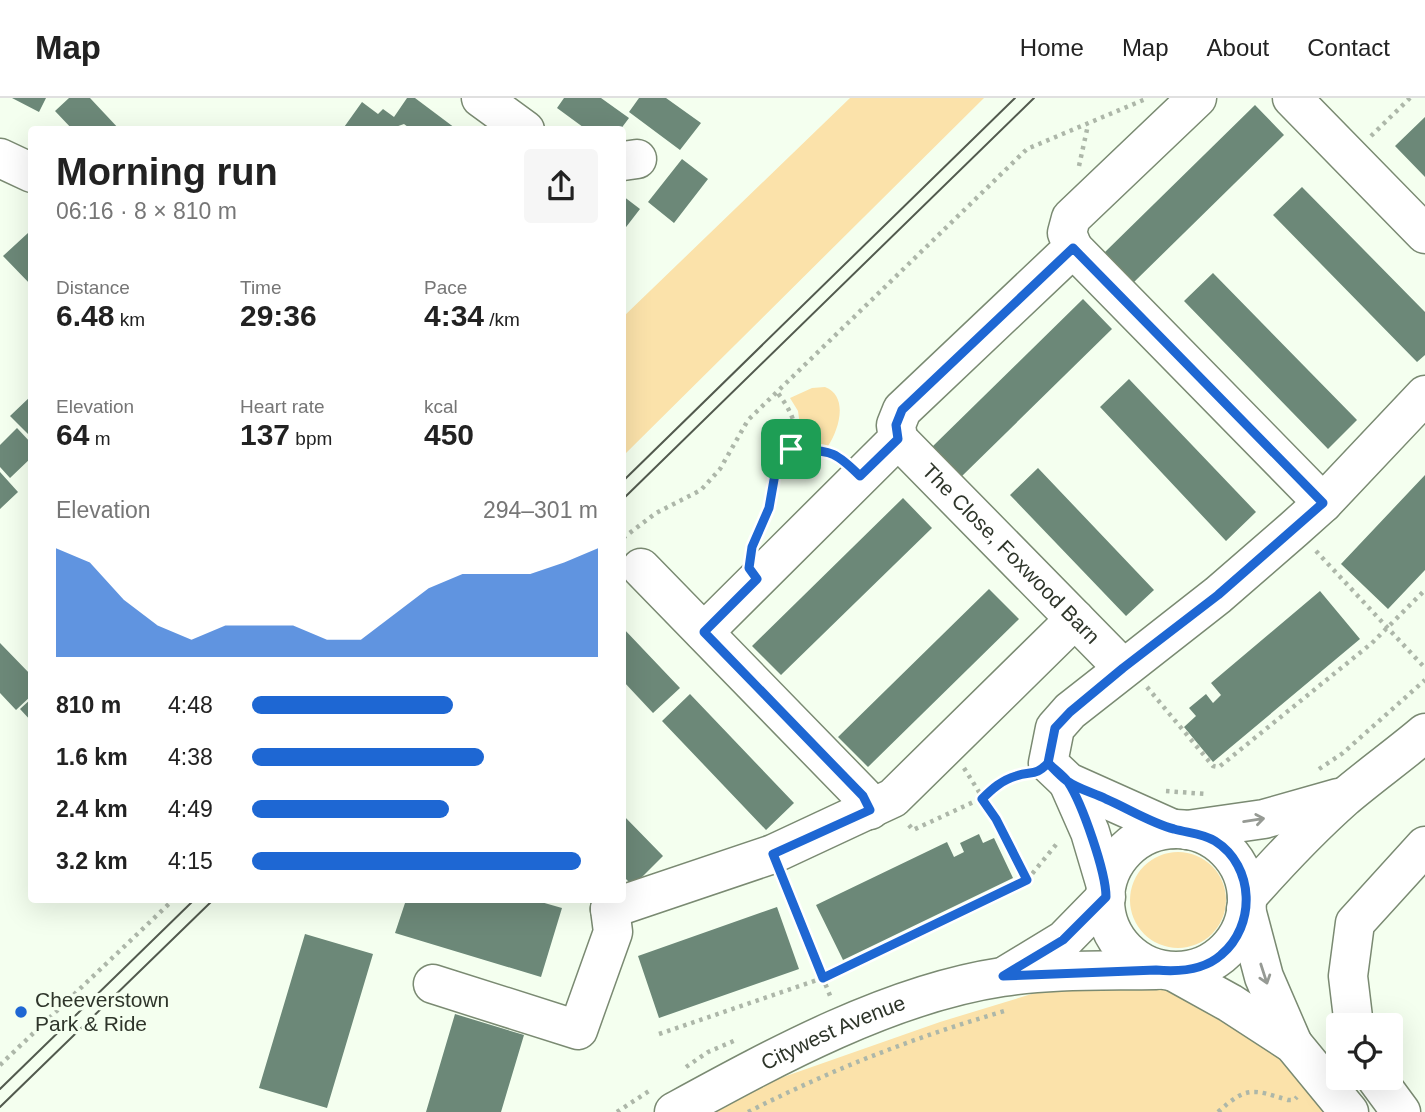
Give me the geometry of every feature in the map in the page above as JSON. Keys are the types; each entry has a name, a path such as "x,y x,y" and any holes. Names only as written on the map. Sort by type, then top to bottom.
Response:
{"street":[{"path":"481,98 520,126"},
{"path":"1197,98 1071,219 1068,233 1073,248 1323,503"},
{"path":"1299,106 1425,234"},
{"path":"0,158 28,171"},
{"path":"704,632 898,439 896,425 902,410 1073,248"},
{"path":"1293,1044 1230,1003 1130,954 1113,934 1106,911 1106,892 1090,832 1058,772 1055,728 1080,703 1218,595 1323,503 1413,411 1425,395"},
{"name":"The Close, Foxwood Barn","path":"898,439 1075,619 1125,666"},
{"path":"632,553 704,632 863,796 882,804"},
{"path":"626,898 773,854 882,804 945,747 1075,619"},
{"path":"1165,971 1198,968 1220,957 1235,940 1245,920 1247,903 1306,833 1349,794 1391,763 1425,733"},
{"path":"1058,772 1180,830 1216,841 1232,856 1243,876 1264,977 1293,1044 1349,1112"},
{"path":"1106,892 1116,862 1132,844 1152,833 1264,819 1349,794"},
{"path":"1352,1013 1348,976 1355,923 1425,846"},
{"name":"Citywest Avenue","path":"1009,993 1063,940 1106,892"},
{"path":"433,984 578,1030 612,932 606,904"},
{"name":"Citywest Avenue","path":"674,1112 759,1066 863,1018 951,987 1009,993 1165,971"},
{"path":"1385,1090 1401,1112"}],"path":[{"path":"632,553 656,513 701,489 720,469 748,420 1027,149 1148,98"},
{"path":"1350,157 1410,98"},
{"path":"757,535 769,508 775,474 791,449 796,432 795,418 777,392"},
{"path":"791,449 828,451 844,460 860,476"},
{"path":"1294,529 1425,668"},
{"path":"1125,666 1213,766 1219,767 1389,628 1425,590"},
{"path":"1316,771 1343,753 1425,680"},
{"path":"945,747 961,763 996,819 1027,880"},
{"path":"882,804 913,830 982,799 999,784 1017,775 1040,771 1058,772"},
{"path":"1159,790 1214,794"},
{"path":"659,1034 823,978 1027,880 1060,840 1068,843"},
{"path":"773,854 831,998"},
{"path":"0,1065 170,903"},
{"path":"748,1112 815,1079 1009,993"},
{"path":"1218,1112 1245,1091 1288,1100 1298,1097"}],"shaded area":[{"path":"850,98 984,98 626,453 626,314"},
{"path":"825,387 837,398 840,414 836,431 828,446 813,445 802,440 798,411 790,398 812,388"},
{"path":"1178,852 1196,856 1212,866 1222,882 1226,900 1222,918 1212,934 1196,944 1178,948 1160,944 1144,934 1134,918 1130,900 1134,882 1144,866 1160,856"},
{"path":"1071,982 1125,984 1180,992 1280,1057 1325,1112 711,1112 741,1092 940,1022"}],"building":[{"path":"12,98 46,98 39,112"},
{"path":"69,98 90,98 116,126 69,126 55,111"},
{"path":"407,98 415,98 452,126 345,126 362,102 378,114 383,109 394,117"},
{"path":"564,98 601,98 629,118 623,126 582,126 557,108"},
{"path":"639,98 666,98 701,123 680,150 629,112"},
{"path":"1255,105 1284,135 1133,283 1104,253"},
{"path":"1425,117 1425,177 1395,146"},
{"path":"682,159 708,179 674,223 648,202"},
{"path":"1302,187 1425,312 1425,355 1417,362 1273,215"},
{"path":"626,198 640,209 626,227"},
{"path":"28,233 28,282 3,256"},
{"path":"1213,273 1357,420 1328,449 1184,301"},
{"path":"1083,299 1112,329 961,477 932,447"},
{"path":"1129,379 1256,512 1226,541 1100,407"},
{"path":"28,399 28,434 10,416"},
{"path":"17,428 28,440 28,461 10,478 0,467 0,445"},
{"path":"1038,468 1154,590 1126,616 1010,495"},
{"path":"0,472 18,492 0,509"},
{"path":"1425,475 1425,570 1388,609 1341,564"},
{"path":"903,498 932,528 781,675 752,646"},
{"path":"989,589 1019,619 868,767 838,737"},
{"path":"1320,591 1360,639 1213,762 1184,727 1196,716 1189,708 1206,694 1213,703 1221,695 1211,683"},
{"path":"626,631 680,688 653,713 626,684"},
{"path":"0,643 28,672 28,699 16,710 0,693"},
{"path":"690,694 794,803 766,830 662,721"},
{"path":"28,702 28,718 20,709"},
{"path":"626,818 663,856 633,886 626,879"},
{"path":"979,834 983,843 994,838 1013,878 843,960 816,905 947,842 954,857 964,852 960,843"},
{"path":"405,903 544,903 562,908 541,977 395,933"},
{"path":"777,907 799,969 659,1018 638,956"},
{"path":"305,934 373,954 327,1108 259,1088"},
{"path":"455,1014 524,1035 501,1112 426,1112"}],"tram line":[{"path":"626,478 1015,98"},
{"path":"626,496 1034,98"},
{"path":"0,1089 191,903"},
{"path":"0,1107 210,903"}],"place":[{"name":"Cheeverstown Park & Ride","path":"21,1012"}],"route":[{"path":"791,449 775,474 769,508 752,547 749,568 757,579 704,632 863,796 870,810 773,854 823,978 1027,880 996,819 982,799 999,784 1017,775 1040,771 1048,763 1068,782 1090,832 1106,886 1106,897 1063,940 1003,976 1156,970 1174,972 1198,968 1220,957 1235,940 1245,920 1247,898 1243,876 1232,856 1216,841 1173,829 1068,782 1048,763 1055,728 1091,694 1218,595 1323,503 1073,248 902,410 896,425 898,439 860,476 844,460 828,451 791,449"}]}
